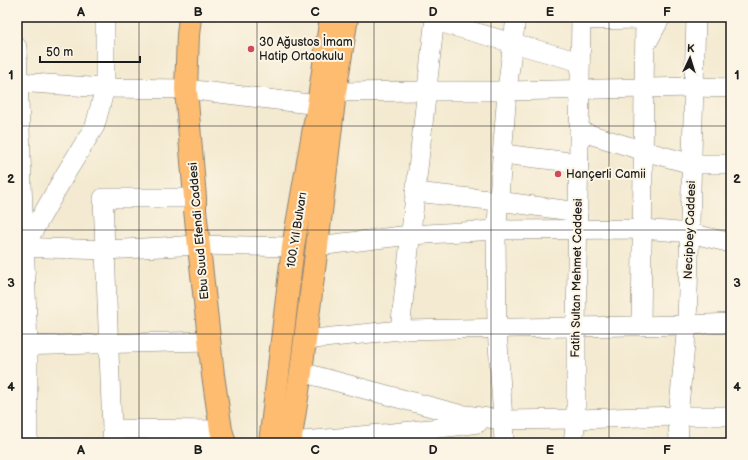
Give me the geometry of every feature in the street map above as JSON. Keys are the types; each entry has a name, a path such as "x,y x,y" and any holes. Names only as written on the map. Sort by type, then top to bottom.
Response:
{"main road":[{"name":"Ebu Suud Efendi Caddesi","path":"190,17 186,89 195,210 213,375 223,436"},
{"name":"100. Yıl Bulvarı","path":"283,443 300,372 317,246 331,17"},
{"name":"100. Yıl Bulvarı","path":"283,443 293,247 326,98 347,17"}],"street":[{"path":"21,247 95,126 105,88 105,17"},
{"path":"504,443 497,328 496,230 507,91 516,17"},
{"name":"Necipbey Caddesi","path":"679,443 678,416 687,325 696,17"},
{"path":"581,18 650,18 645,46 641,326"},
{"name":"Fatih Sultan Mehmet Caddesi","path":"573,443 576,419 581,18"},
{"path":"400,330 435,19 580,62"},
{"path":"17,47 24,441"},
{"path":"18,82 105,88 186,89 326,98 427,91 580,90 694,87 731,88"},
{"path":"579,131 692,164 731,164"},
{"path":"502,154 579,163"},
{"path":"415,192 498,201 578,221 643,230 690,233 731,243"},
{"path":"195,198 103,198 113,436 223,436"},
{"path":"317,246 410,235 496,230 578,221"},
{"path":"21,247 105,250 199,246 293,247"},
{"path":"304,340 400,330 731,323"},
{"path":"23,346 209,341"},
{"path":"300,372 458,414 503,420"},
{"path":"283,443 436,429 503,420 731,416"}],"place":[{"name":"30 Ağustos İmam Hatip Ortaokulu","path":"251,49"},
{"name":"Hançerli Camii","path":"558,174"}]}
